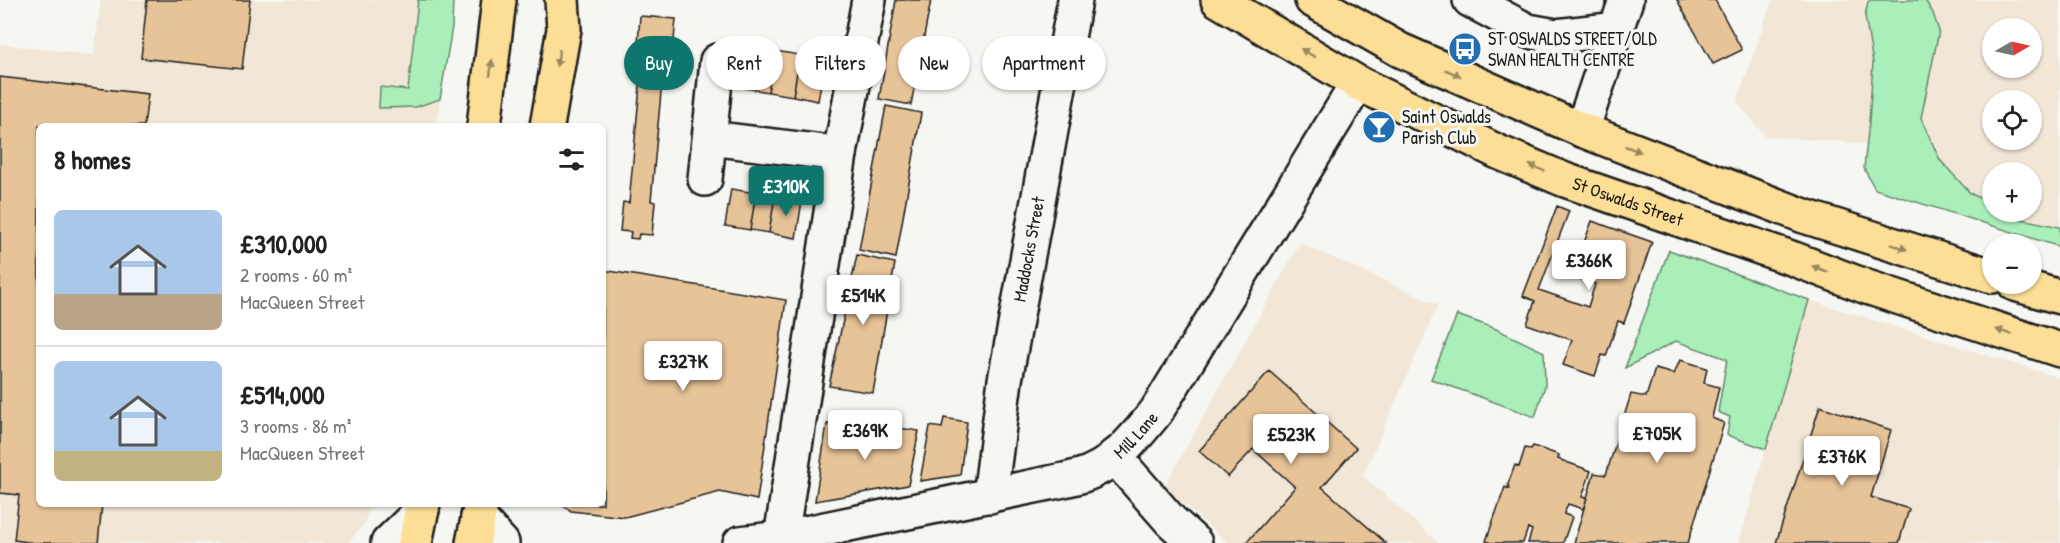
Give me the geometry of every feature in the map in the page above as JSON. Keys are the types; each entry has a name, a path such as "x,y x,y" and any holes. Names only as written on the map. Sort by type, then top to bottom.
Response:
{"main road":[{"path":"484,123 499,0"},
{"path":"548,123 564,29 562,0"},
{"name":"St Oswalds Street","path":"1218,0 1358,83 1498,152 1565,180 1794,259 1867,287 2060,350"},
{"path":"1312,0 1400,50 1582,130 1804,216 1982,273"},
{"path":"2042,292 2060,297"},
{"path":"415,543 423,507"}],"street":[{"path":"781,538 840,154 869,0"},
{"path":"1470,0 1528,31 1556,36 1622,14"},
{"name":"Maddocks Street","path":"990,496 1005,380 1075,1"},
{"path":"1582,130 1622,14"},
{"name":"Mill Lane","path":"740,543 781,538 1064,480 1092,472 1114,456 1135,438 1156,412 1358,83"},
{"path":"705,179 714,90"},
{"path":"710,138 840,154"},
{"path":"1114,456 1171,521 1195,543"},
{"path":"388,543 423,507"},
{"path":"477,521 502,543"}],"shaded area":[{"path":"101,0 453,0 452,27 436,123 36,123 36,507 369,507 365,523 348,543 0,543 0,44 94,55"},
{"path":"1772,0 2060,0 2060,242 2005,222 2042,222 2042,162 1982,162 1982,214 1891,181 1869,144 1765,136 1737,102"},
{"path":"1300,243 1438,305 1363,476 1439,543 1228,543 1164,487"},
{"path":"1809,300 2060,378 2060,543 1739,543"}],"green space":[{"path":"418,0 453,0 452,27 440,99 416,107 379,108 380,87 408,90"},
{"path":"1870,0 1925,0 1933,13 1939,31 1921,118 1940,160 1970,193 1982,200 1982,222 2036,222 2060,227 2060,247 2042,241 2042,234 2019,234 1875,189 1864,168 1873,63 1865,16"},
{"path":"1669,250 1809,300 1766,449 1727,435 1730,417 1718,412 1727,359 1676,341 1625,368"},
{"path":"1457,315 1494,328 1544,352 1545,386 1535,417 1431,379"}],"building":[{"path":"147,0 250,0 242,69 141,58"},
{"path":"896,0 931,0 924,36 898,36 898,90 914,90 911,105 879,99 881,90 886,90 886,58"},
{"path":"1677,0 1715,0 1742,50 1713,64"},
{"path":"640,16 676,19 674,36 639,36"},
{"path":"783,52 795,54 793,96 768,92 768,90 783,90"},
{"path":"0,77 148,94 144,123 36,123 36,507 102,507 98,543 35,543 14,540 19,495 0,493"},
{"path":"795,84 795,90 820,90 818,101 793,96"},
{"path":"640,90 661,90 651,201 655,202 652,235 639,234 638,239 630,238 631,232 620,231 623,202 629,203"},
{"path":"886,106 921,113 896,258 859,250"},
{"path":"731,189 756,193 750,230 725,226"},
{"path":"756,193 775,196 769,233 750,230"},
{"path":"775,196 802,201 796,238 769,233"},
{"path":"1557,206 1569,211 1539,290 1588,307 1595,284 1572,276 1592,221 1652,242 1624,323 1618,321 1606,356 1602,355 1595,376 1563,365 1572,340 1527,324 1535,301 1523,296"},
{"path":"857,255 895,263 873,393 829,386"},
{"path":"606,270 786,300 757,500 720,492 625,517 571,511 565,507 606,507"},
{"path":"1680,360 1707,368 1704,383 1719,387 1712,418 1724,423 1688,543 1574,543 1594,473 1606,475 1631,394 1646,397 1655,369 1674,374"},
{"path":"1269,371 1356,448 1322,487 1386,543 1246,543 1295,487 1253,449 1228,477 1199,451"},
{"path":"1820,406 1891,430 1871,497 1909,509 1899,543 1776,543"},
{"path":"944,418 967,422 960,475 920,481 930,426 942,428"},
{"path":"827,424 885,434 886,426 919,431 908,485 815,501"},
{"path":"1533,446 1559,455 1558,459 1591,471 1582,497 1587,498 1583,509 1568,504 1564,514 1572,517 1563,543 1528,543 1532,530 1528,528 1523,543 1486,541 1505,487 1509,489 1508,484 1515,465 1519,467 1525,448 1531,449"}],"place":[{"name":"ST OSWALDS STREET/OLD SWAN HEALTH CENTRE","path":"1465,49"},
{"name":"Saint Oswalds Parish Club","path":"1379,127"}]}
